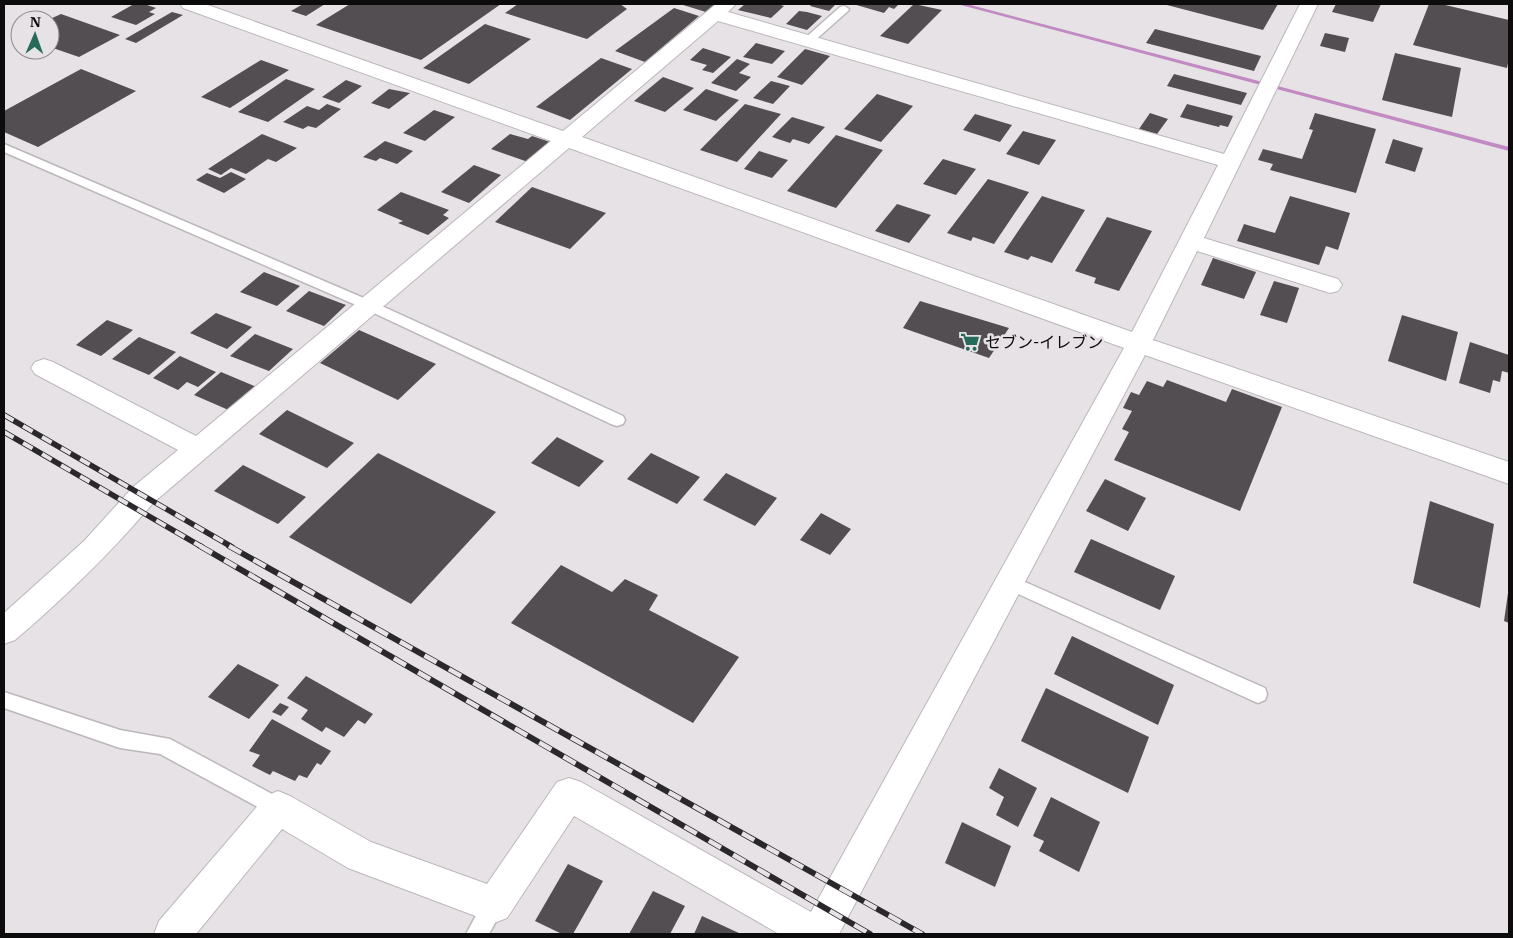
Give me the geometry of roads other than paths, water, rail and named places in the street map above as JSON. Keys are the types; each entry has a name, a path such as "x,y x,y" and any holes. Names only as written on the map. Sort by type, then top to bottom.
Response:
{"street":[{"path":"189,4 1139,344 1509,473"},
{"path":"819,934 1139,344 1309,4"},
{"path":"4,631 36,604 105,538 143,495 721,9 808,41 1230,162"},
{"path":"1190,241 1330,285"},
{"path":"44,368 198,449"},
{"path":"172,934 278,808 361,856 494,905 569,794 814,934"}],"lane":[{"path":"808,41 844,9"},
{"path":"4,148 368,305 618,420"},
{"path":"1009,582 1258,694"},
{"path":"4,700 120,739 163,745 278,808"},
{"path":"476,934 494,905"}],"waterway":[{"path":"960,4 1509,149"}],"railway":[{"path":"4,415 232,547"},
{"path":"4,432 202,547"},
{"path":"200,546 870,934"},
{"path":"229,546 922,934"}],"place":[{"name":"セブン-イレブン","path":"970,342"}]}
